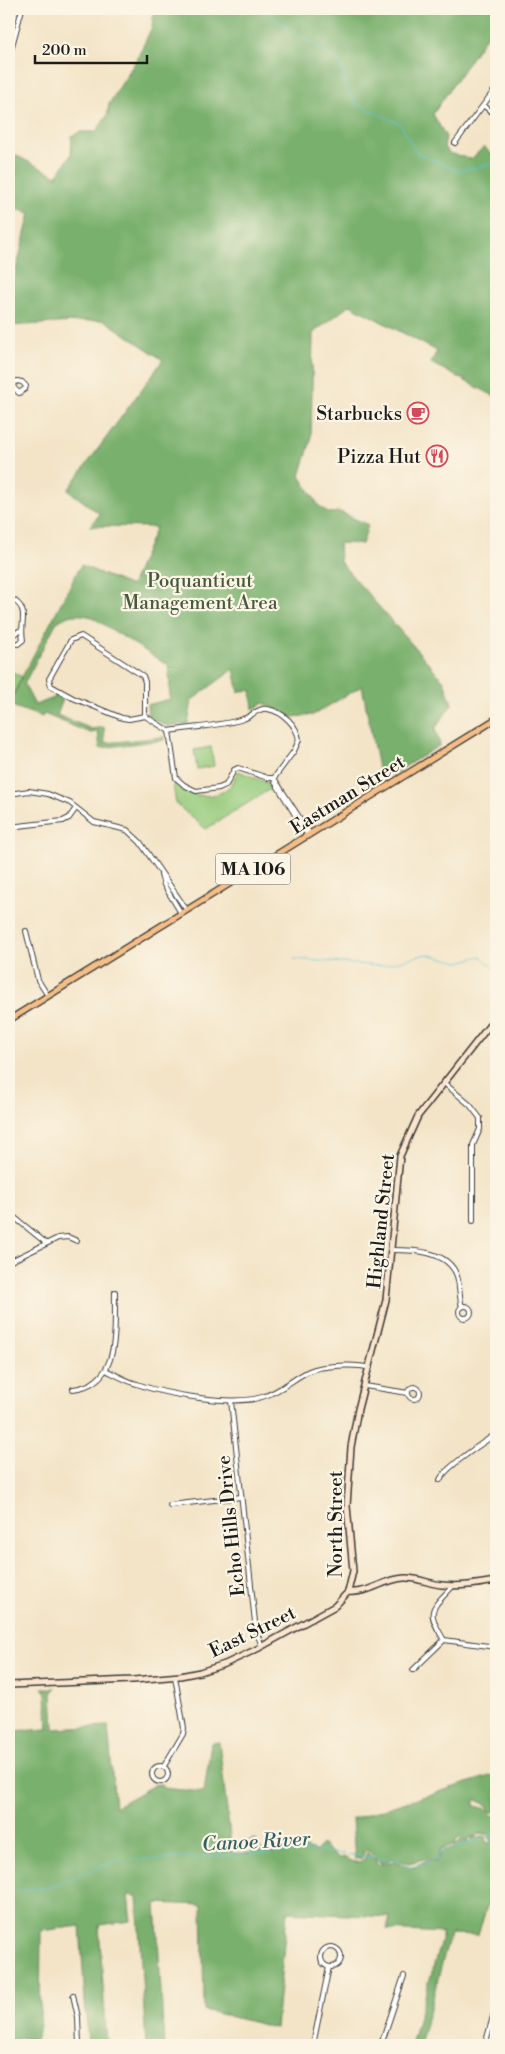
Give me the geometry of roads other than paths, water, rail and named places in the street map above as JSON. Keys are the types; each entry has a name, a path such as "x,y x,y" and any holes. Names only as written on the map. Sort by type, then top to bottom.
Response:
{"main road":[{"name":"Eastman Street","path":"9,1020 496,719"}],"street":[{"path":"9,57 22,9"},
{"path":"455,143 496,88"},
{"path":"484,106 496,115"},
{"path":"9,381 14,384"},
{"path":"9,597 18,602 24,614 21,630"},
{"path":"145,716 143,676 81,636 70,640 50,679 51,686 72,698 122,718 128,719 145,716 170,731 243,719 262,709 269,709 290,721 299,740 294,751 274,778 274,782 309,835"},
{"path":"170,731 176,778 184,786 196,790 219,788 226,785 234,770 238,768 268,778 274,778"},
{"path":"9,794 41,792 61,798 94,822 120,826 130,832 140,842 160,873 164,885 184,911"},
{"path":"9,827 63,821 69,818 76,808"},
{"path":"26,931 38,980 48,996"},
{"name":"Highland Street","path":"355,1426 386,1300 400,1156 418,1116 496,1017"},
{"path":"444,1083 470,1105 480,1118 480,1130 473,1145 473,1221"},
{"path":"9,1213 46,1243"},
{"path":"9,1262 46,1243 65,1236 77,1241"},
{"path":"392,1250 414,1250 436,1255 451,1265 457,1275 462,1307"},
{"path":"73,1389 89,1385 106,1370 112,1350 115,1292"},
{"path":"106,1370 144,1386 231,1401 261,1397 283,1388 308,1371 358,1366 370,1368"},
{"path":"365,1386 408,1392"},
{"name":"Echo Hills Drive","path":"231,1401 256,1630 262,1646"},
{"name":"North Street","path":"348,1592 353,1571 347,1487 355,1426"},
{"path":"440,1480 453,1466 496,1434"},
{"path":"170,1505 241,1497"},
{"path":"348,1592 362,1592 391,1580 405,1577 453,1586 466,1586 496,1581"},
{"path":"444,1640 434,1623 432,1612 436,1604 453,1586"},
{"name":"East Street","path":"9,1685 175,1677 200,1672 224,1664 262,1646 335,1606 348,1592"},
{"path":"444,1640 496,1647"},
{"path":"413,1670 444,1640"},
{"path":"164,1766 183,1734 184,1728 175,1677"},
{"path":"155,1766 164,1766 168,1772 167,1778 163,1781 155,1781 152,1777 152,1771 155,1766"},
{"path":"330,1946 338,1951 342,1958 336,1965 329,1967 322,1957 323,1952 330,1946"},
{"path":"312,2045 329,1967"},
{"path":"381,2045 404,1976"},
{"path":"73,1996 78,2017 79,2045"},
{"path":"485,2045 496,2006"}],"waterway":[{"path":"267,9 275,19 339,62 348,90 357,104 400,124 417,153 458,171 496,163"},
{"path":"294,959 381,966 426,954 459,962 481,956 496,971"},
{"name":"Canoe River","path":"9,1892 45,1888 117,1861 315,1851 398,1860 407,1867 439,1859 441,1851 495,1835 496,1832"}],"place":[{"name":"Starbucks","path":"418,413"},
{"name":"Pizza Hut","path":"437,456"}],"park label":[{"name":"Poquanticut Management Area","path":"200,591"}]}
